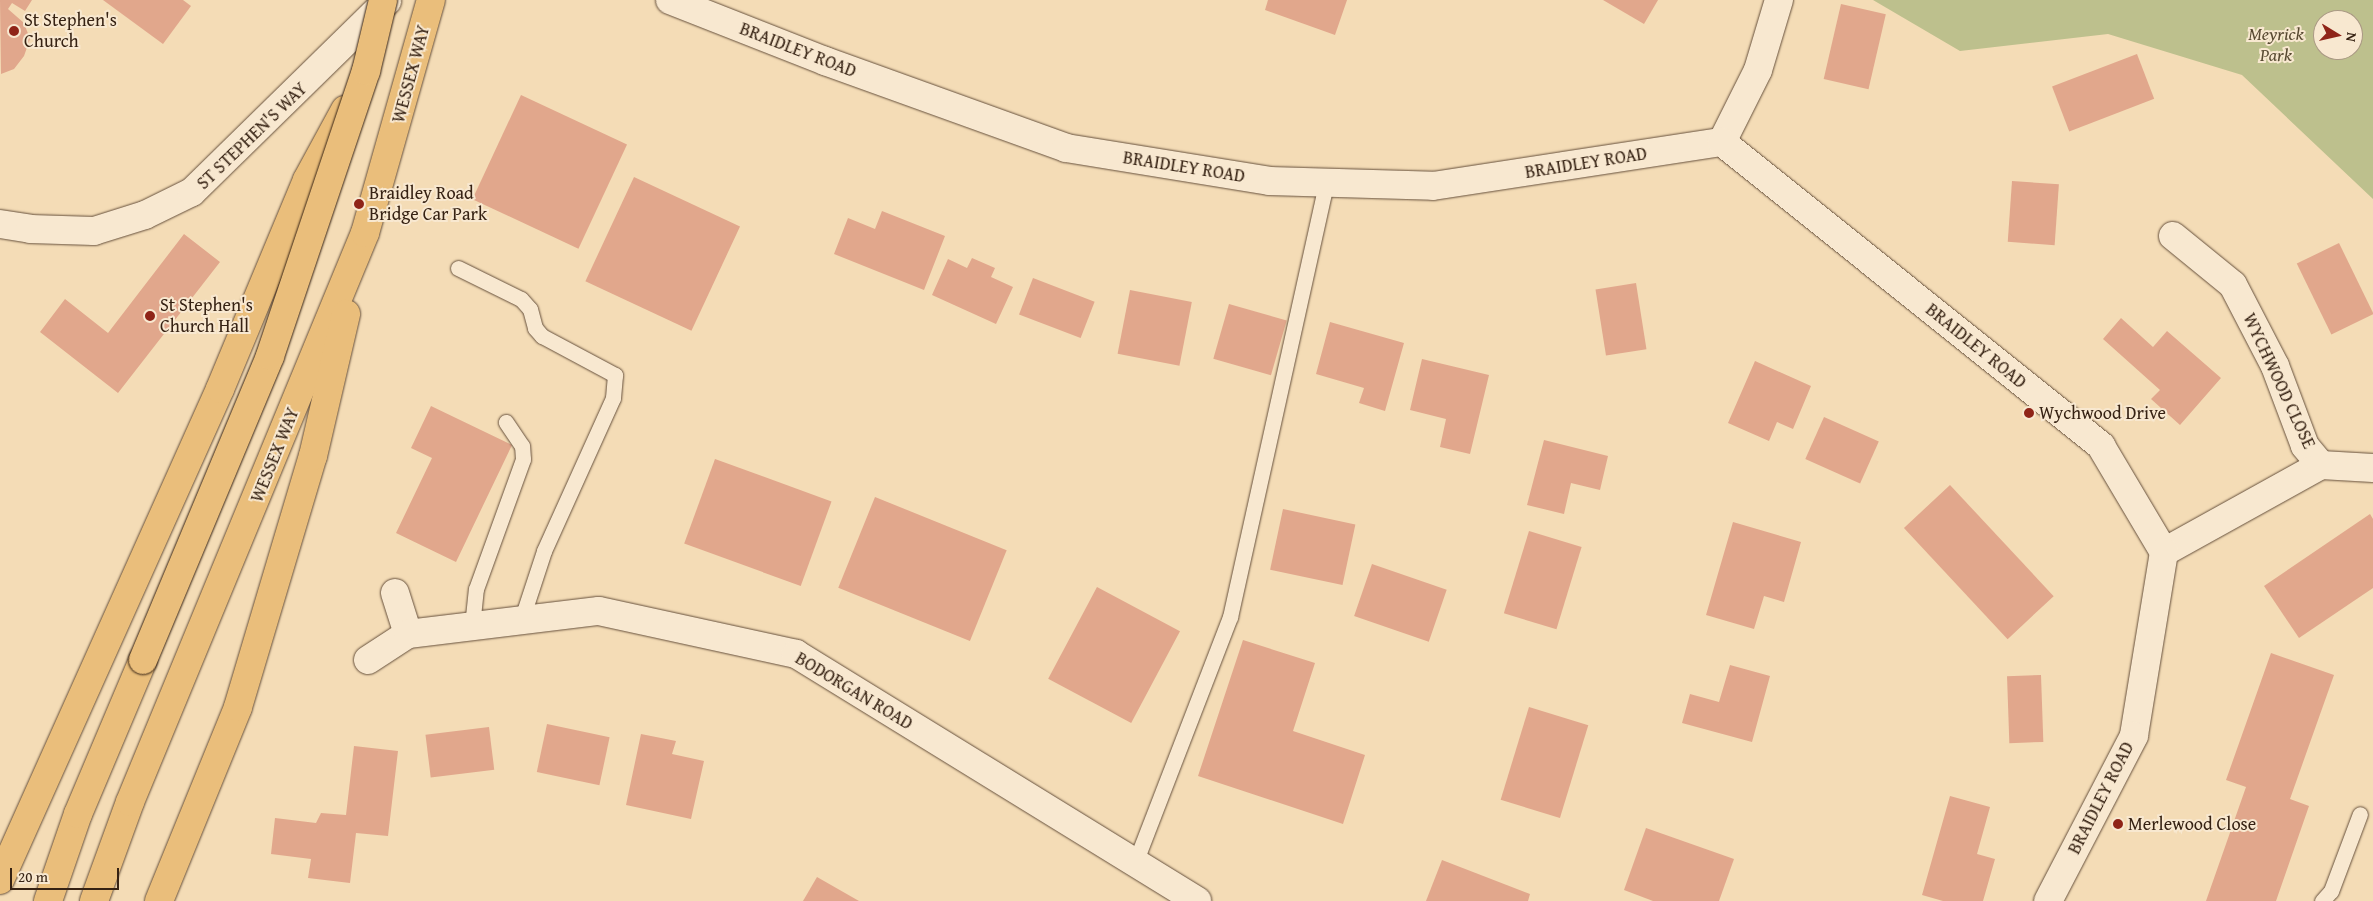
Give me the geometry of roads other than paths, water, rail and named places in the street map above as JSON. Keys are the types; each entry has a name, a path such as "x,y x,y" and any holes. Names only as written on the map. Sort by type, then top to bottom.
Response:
{"highway":[{"path":"48,901 78,814 270,356 366,71 383,0"},
{"name":"WESSEX WAY","path":"94,901 183,675 365,233 431,0"},
{"path":"0,880 220,389 307,180 366,71"},
{"path":"159,901 238,707 313,456 365,233"}],"street":[{"name":"ST STEPHEN'S WAY","path":"0,224 30,230 94,231 145,215 192,192 388,0"},
{"name":"BRAIDLEY ROAD","path":"670,0 826,61 1066,148 1269,181 1433,186 1722,142 2101,446 2164,552 2134,736 2048,901"},
{"path":"1722,142 1758,70 1779,0"},
{"name":"WYCHWOOD CLOSE","path":"2173,236 2233,285 2275,366 2305,446 2321,465"},
{"path":"2164,552 2321,465 2373,468"},
{"path":"395,593 408,634"},
{"name":"BODORGAN ROAD","path":"368,660 408,634 599,611 796,654 1191,899"}],"lane":[{"path":"1135,863 1230,617 1326,183"},
{"path":"458,268 520,300 530,310 542,336 615,374 613,398 544,551 521,621"},
{"path":"472,626 476,589 523,459 522,446 506,422"},
{"path":"2322,901 2331,891 2360,814"}],"place":[{"name":"St Stephen's Church","path":"14,31"},
{"name":"Braidley Road Bridge Car Park","path":"359,204"},
{"name":"St Stephen's Church Hall","path":"150,316"},
{"name":"Wychwood Drive","path":"2029,413"},
{"name":"Merlewood Close","path":"2118,824"}],"park label":[{"name":"Meyrick Park","path":"2276,45"}]}
